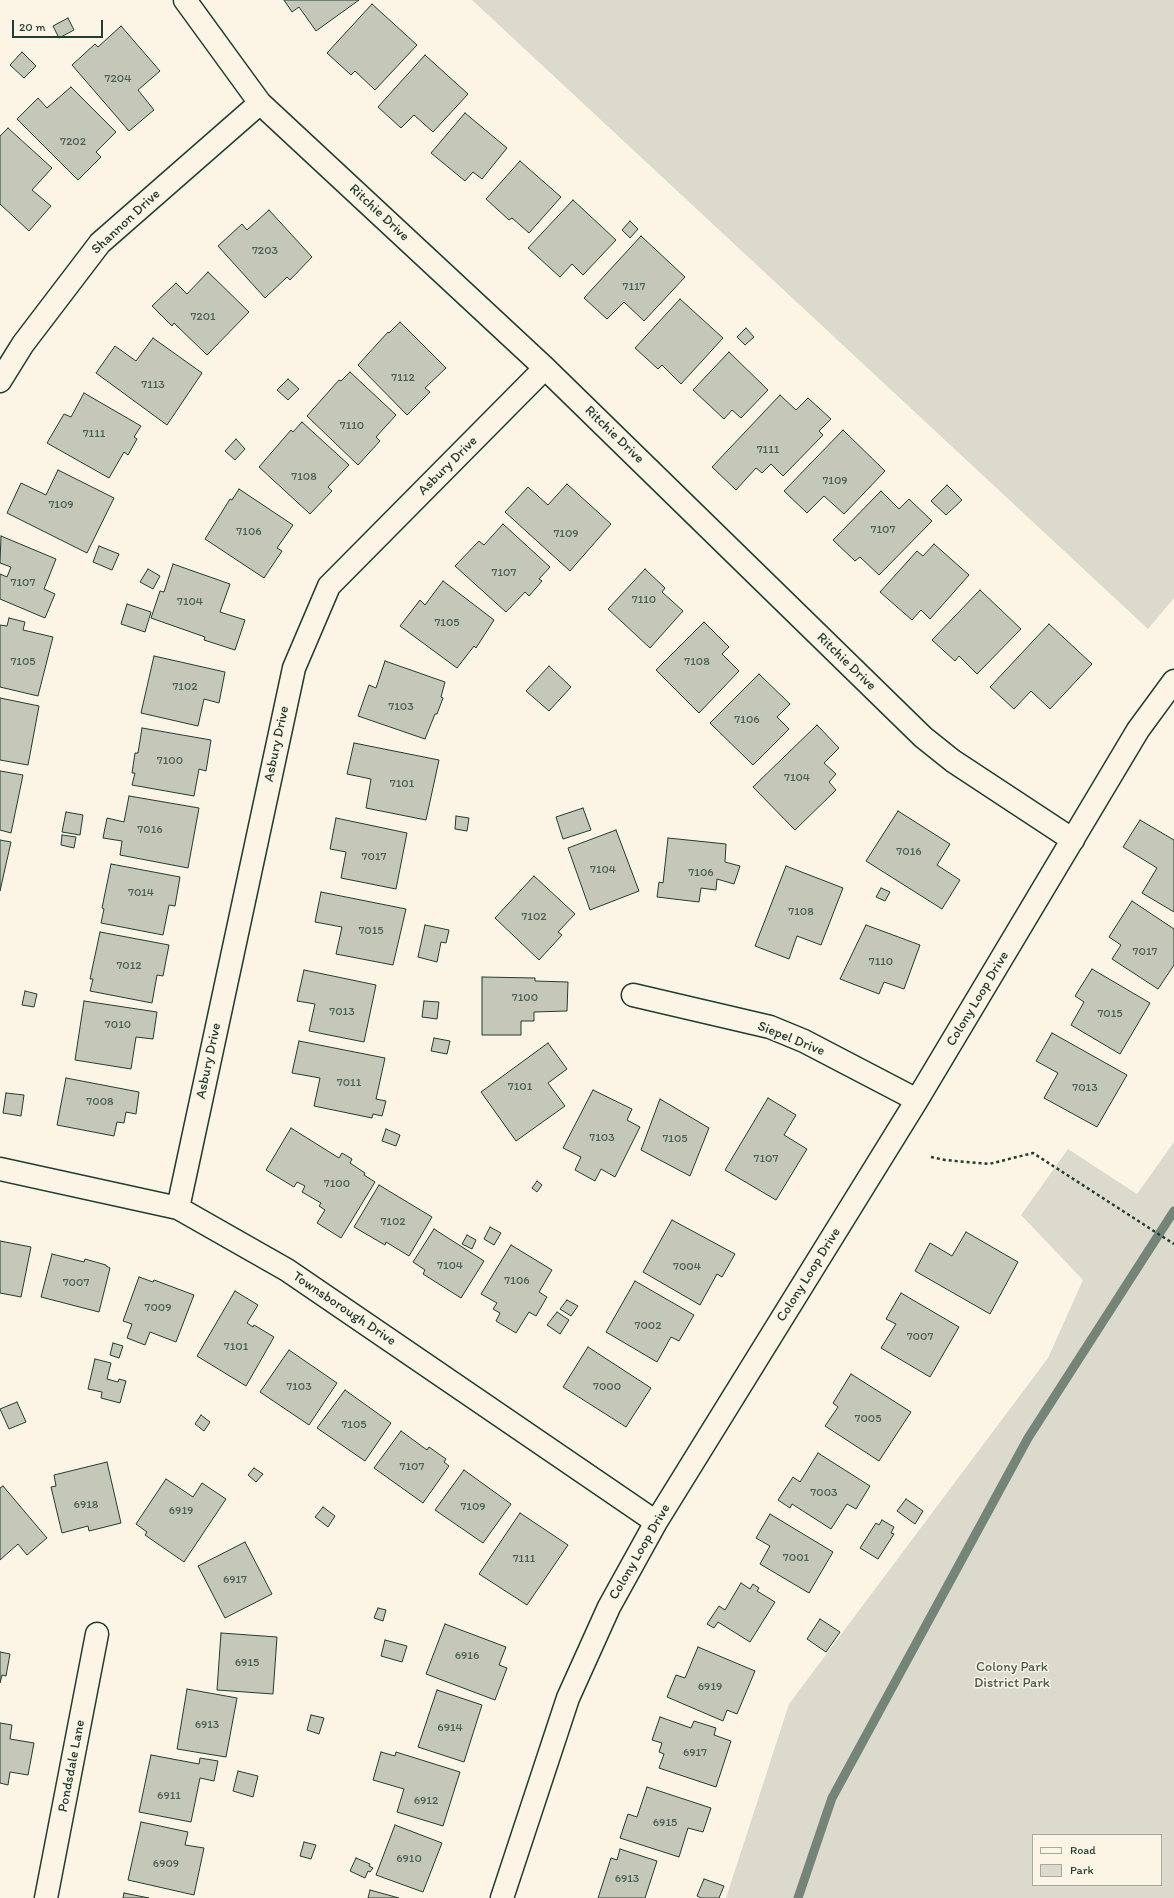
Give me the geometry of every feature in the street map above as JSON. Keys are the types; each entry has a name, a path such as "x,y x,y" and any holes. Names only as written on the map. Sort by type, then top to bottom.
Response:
{"street":[{"name":"Ritchie Drive","path":"185,0 260,103 545,368 923,737 953,761 1073,840"},
{"name":"Shannon Drive","path":"0,381 23,344 100,243 260,103"},
{"name":"Asbury Drive","path":"178,1208 294,668 329,586 545,368"},
{"name":"Colony Loop Drive","path":"502,1898 568,1698 608,1607 656,1522 917,1100 1138,730 1174,681"},
{"name":"Siepel Drive","path":"632,995 770,1027 804,1041 917,1100"},
{"name":"Townsborough Drive","path":"0,1169 178,1208 287,1270 656,1522"},
{"name":"Pondsdale Lane","path":"46,1898 97,1634"}],"path":[{"path":"931,1157 945,1160 989,1164 1033,1153 1174,1244"}],"green space":[{"path":"472,0 1174,0 1174,598 1148,629"},
{"name":"Colony Park District Park","path":"1174,1142 1174,1898 726,1898 789,1704 1048,1358 1083,1280 1021,1215 1068,1149 1137,1194"}],"building":[{"path":"284,0 359,0 316,31 299,7 292,12"},
{"path":"372,4 417,45 375,90 355,71 351,75 327,53"},
{"path":"68,18 74,30 59,38 53,26"},
{"path":"121,26 160,71 138,90 154,110 129,131 72,65 95,44 98,47"},
{"path":"22,52 36,66 24,78 10,65"},
{"path":"425,55 468,94 433,132 414,115 401,128 378,107"},
{"path":"71,87 116,132 96,152 101,157 78,180 17,119 38,98 47,108"},
{"path":"465,113 507,148 482,179 473,172 465,181 431,153"},
{"path":"8,128 52,168 32,190 51,206 29,231 0,204 0,136"},
{"path":"520,161 561,197 529,233 512,218 509,220 486,199"},
{"path":"573,200 616,240 583,275 572,264 560,277 528,248"},
{"path":"269,210 312,257 290,280 287,277 265,298 218,246 242,224 247,230"},
{"path":"630,221 638,229 630,238 622,230"},
{"path":"641,236 685,277 644,321 624,302 607,319 584,298"},
{"path":"208,272 249,312 207,355 174,323 172,326 152,306 176,283 187,294"},
{"path":"680,299 723,338 681,384 662,365 658,369 635,348"},
{"path":"400,322 446,368 425,388 430,392 407,415 358,365 388,332 389,333"},
{"path":"746,328 754,337 745,345 737,337"},
{"path":"153,338 202,373 167,425 96,373 115,346 136,361"},
{"path":"729,352 768,390 741,418 732,410 724,419 693,390"},
{"path":"350,372 396,415 376,437 380,441 358,465 307,416 339,380 341,381"},
{"path":"288,379 299,389 288,400 277,390"},
{"path":"84,393 141,426 134,437 137,439 128,455 124,452 109,478 47,443 64,414 71,417"},
{"path":"780,395 796,410 808,398 831,419 819,431 823,435 783,476 771,464 762,473 756,468 736,490 712,467"},
{"path":"302,422 349,465 328,487 332,491 310,514 259,467 291,430 293,432"},
{"path":"843,430 885,471 844,514 824,496 807,513 784,491"},
{"path":"236,439 245,449 235,460 225,451"},
{"path":"58,470 114,498 87,553 7,513 21,483 46,495"},
{"path":"567,484 611,524 570,571 505,512 528,487 548,505"},
{"path":"947,485 962,500 946,515 931,501"},
{"path":"239,489 293,525 277,548 282,551 264,578 205,539 230,499 232,500"},
{"path":"881,491 899,509 909,499 932,521 879,575 860,557 855,561 833,540"},
{"path":"503,524 550,567 539,579 542,581 529,596 525,592 506,612 455,566 479,541 484,545"},
{"path":"1,536 56,559 44,589 55,594 45,618 0,599 0,574 7,577 11,567 0,563"},
{"path":"934,544 969,575 930,619 921,610 912,620 880,592 917,551 923,556"},
{"path":"99,546 119,554 112,570 93,562"},
{"path":"173,564 230,584 220,612 245,620 235,650 204,640 205,637 151,618 160,591 164,592"},
{"path":"148,569 160,576 153,589 140,582"},
{"path":"645,569 665,588 662,592 683,611 650,648 608,609"},
{"path":"443,581 494,620 476,648 474,646 457,668 400,626 420,600 425,605"},
{"path":"980,590 1021,629 977,674 959,656 955,661 932,640"},
{"path":"127,604 151,612 145,632 121,624"},
{"path":"9,618 25,622 23,630 53,637 38,696 0,687 0,625 7,626"},
{"path":"704,622 729,647 722,654 739,671 699,713 656,670"},
{"path":"1049,624 1092,664 1050,709 1031,691 1014,709 990,687"},
{"path":"154,656 225,672 219,703 204,699 198,726 141,713"},
{"path":"385,661 445,682 441,697 443,698 425,739 358,716 369,685 376,688"},
{"path":"549,666 571,687 549,711 526,691"},
{"path":"759,674 790,704 777,717 789,729 753,765 710,723"},
{"path":"0,698 39,706 28,765 0,760"},
{"path":"817,725 839,748 824,763 836,774 829,782 836,790 795,830 753,787"},
{"path":"142,728 211,740 206,771 199,769 194,796 132,785 135,773 132,773 135,753 138,753"},
{"path":"354,743 439,760 426,820 366,808 371,779 347,774"},
{"path":"0,771 23,775 11,833 0,830"},
{"path":"129,796 199,808 188,868 120,855 122,841 103,838 107,818 124,822"},
{"path":"583,808 591,830 563,839 556,817"},
{"path":"898,811 950,844 937,865 960,880 942,909 866,861"},
{"path":"66,812 83,815 80,835 62,832"},
{"path":"456,816 469,818 467,831 455,829"},
{"path":"336,818 407,833 396,889 341,878 346,852 330,849"},
{"path":"1140,820 1174,840 1174,912 1142,893 1157,868 1123,847"},
{"path":"616,830 639,891 590,910 568,848"},
{"path":"62,835 76,837 74,848 61,845"},
{"path":"668,838 726,844 725,862 740,866 734,884 717,879 716,890 701,888 699,902 657,897 659,882 663,883"},
{"path":"0,840 11,842 0,891"},
{"path":"111,864 180,877 175,906 169,905 163,935 101,923 104,909 102,908"},
{"path":"786,866 843,888 821,945 797,936 789,959 755,946"},
{"path":"534,876 575,914 558,932 562,935 539,960 495,918"},
{"path":"881,888 890,892 885,901 876,897"},
{"path":"321,892 406,909 393,965 336,954 342,927 315,922"},
{"path":"1132,901 1174,929 1174,965 1158,989 1112,959 1121,945 1109,937"},
{"path":"425,925 449,930 446,943 441,942 437,962 418,957"},
{"path":"866,925 920,945 904,989 884,982 879,994 840,979"},
{"path":"100,932 169,945 163,976 157,975 152,1003 90,991 93,979 90,979"},
{"path":"1092,969 1150,1003 1120,1054 1071,1025 1084,1002 1075,996"},
{"path":"304,970 376,985 364,1042 309,1031 315,1004 297,1001"},
{"path":"482,977 535,978 535,981 568,982 567,1011 534,1012 534,1021 521,1021 521,1035 482,1035"},
{"path":"25,991 37,994 34,1007 22,1005"},
{"path":"84,1001 157,1012 153,1039 136,1037 131,1069 75,1060"},
{"path":"424,1001 439,1002 437,1019 422,1017"},
{"path":"1052,1033 1127,1075 1097,1127 1044,1098 1058,1073 1036,1061"},
{"path":"434,1038 450,1041 447,1054 431,1051"},
{"path":"299,1041 385,1058 376,1099 386,1101 382,1116 373,1114 372,1118 314,1106 320,1078 292,1073"},
{"path":"548,1043 567,1069 548,1083 565,1106 516,1141 481,1092"},
{"path":"66,1078 139,1092 136,1114 126,1112 124,1123 117,1122 114,1136 57,1125"},
{"path":"593,1090 632,1109 627,1120 640,1127 615,1177 601,1169 595,1181 575,1170 581,1157 563,1148"},
{"path":"6,1093 24,1095 21,1116 3,1113"},
{"path":"768,1098 796,1115 784,1135 807,1149 776,1200 725,1170"},
{"path":"660,1099 709,1128 690,1176 641,1150"},
{"path":"291,1128 339,1158 342,1153 352,1159 350,1163 375,1182 341,1238 317,1223 325,1210 319,1206 321,1203 302,1192 305,1186 297,1182 294,1187 266,1170"},
{"path":"386,1129 400,1135 396,1146 382,1141"},
{"path":"537,1181 542,1185 537,1192 532,1188"},
{"path":"379,1185 432,1217 409,1256 386,1242 385,1245 354,1227"},
{"path":"672,1220 735,1254 722,1277 717,1274 700,1305 643,1272"},
{"path":"490,1227 501,1233 494,1245 484,1239"},
{"path":"434,1229 484,1261 461,1298 423,1274 425,1270 413,1262"},
{"path":"966,1232 1018,1262 990,1314 915,1271 930,1243 952,1256"},
{"path":"467,1235 476,1240 472,1249 462,1244"},
{"path":"0,1241 31,1247 21,1297 0,1293"},
{"path":"511,1245 552,1270 539,1292 547,1297 536,1316 529,1312 516,1333 496,1321 500,1313 493,1309 497,1303 481,1294"},
{"path":"52,1254 84,1262 85,1259 106,1265 110,1268 99,1312 41,1297"},
{"path":"139,1277 153,1282 154,1280 194,1295 176,1342 150,1332 145,1345 127,1338 132,1324 123,1321"},
{"path":"635,1281 694,1315 679,1341 671,1337 657,1362 606,1332"},
{"path":"235,1291 258,1305 247,1323 253,1327 254,1325 274,1337 246,1386 197,1356"},
{"path":"901,1293 959,1327 930,1377 881,1348 896,1324 886,1319"},
{"path":"567,1300 578,1306 571,1316 560,1309"},
{"path":"557,1312 569,1320 560,1334 547,1325"},
{"path":"113,1343 123,1346 119,1358 110,1355"},
{"path":"588,1347 651,1388 626,1427 563,1387"},
{"path":"289,1350 337,1383 309,1425 260,1392"},
{"path":"95,1359 111,1363 107,1379 118,1382 119,1379 126,1381 120,1403 101,1398 102,1392 88,1389"},
{"path":"851,1374 911,1412 879,1461 825,1426 838,1407 833,1403"},
{"path":"345,1390 391,1423 365,1461 317,1428"},
{"path":"17,1402 26,1422 9,1429 0,1409"},
{"path":"201,1415 210,1422 204,1431 195,1424"},
{"path":"401,1431 427,1450 429,1447 446,1459 444,1462 449,1466 423,1503 374,1468"},
{"path":"818,1453 870,1486 856,1509 847,1504 831,1529 792,1504 790,1508 778,1500 793,1477 800,1482"},
{"path":"107,1462 121,1523 89,1531 88,1526 62,1533 51,1487 56,1486 54,1475"},
{"path":"254,1468 263,1474 256,1482 248,1475"},
{"path":"464,1470 511,1504 483,1543 435,1510"},
{"path":"166,1479 193,1497 202,1483 226,1499 184,1562 145,1535 147,1532 136,1524"},
{"path":"3,1486 47,1538 27,1555 18,1544 0,1560 0,1488"},
{"path":"906,1499 923,1511 915,1524 897,1511"},
{"path":"323,1507 335,1516 328,1527 315,1517"},
{"path":"520,1513 568,1545 527,1605 479,1574"},
{"path":"770,1514 833,1552 809,1593 760,1564 770,1546 756,1538"},
{"path":"882,1520 894,1527 891,1533 894,1534 878,1559 860,1548 876,1523 879,1525"},
{"path":"245,1542 272,1594 225,1618 198,1566"},
{"path":"741,1583 750,1589 753,1584 759,1588 757,1591 775,1602 750,1642 718,1622 714,1628 707,1624 719,1606 725,1610"},
{"path":"378,1608 386,1610 383,1621 374,1618"},
{"path":"820,1619 840,1632 826,1652 807,1639"},
{"path":"445,1624 506,1647 499,1665 507,1668 495,1700 426,1674"},
{"path":"221,1633 277,1637 273,1694 217,1690"},
{"path":"385,1640 407,1646 402,1662 381,1656"},
{"path":"698,1647 755,1671 737,1714 727,1710 723,1721 667,1697 676,1675 685,1678"},
{"path":"0,1652 10,1654 6,1676 2,1675 0,1683"},
{"path":"187,1689 237,1698 226,1757 177,1749"},
{"path":"437,1690 482,1705 464,1762 418,1747"},
{"path":"311,1715 324,1718 319,1734 307,1730"},
{"path":"660,1717 691,1728 694,1721 716,1728 714,1735 731,1741 716,1787 659,1768 664,1754 659,1752 662,1743 652,1740"},
{"path":"0,1723 12,1725 10,1739 34,1743 28,1775 10,1772 8,1785 0,1783"},
{"path":"381,1752 395,1756 396,1752 460,1772 443,1826 397,1812 404,1789 373,1780"},
{"path":"151,1755 199,1764 200,1758 218,1761 214,1781 200,1778 191,1822 139,1812"},
{"path":"238,1771 258,1776 253,1797 233,1791"},
{"path":"647,1787 711,1808 703,1832 688,1828 679,1857 620,1838 628,1814 637,1817"},
{"path":"141,1822 188,1832 185,1845 204,1848 194,1895 128,1880"},
{"path":"395,1825 442,1843 423,1892 376,1875"},
{"path":"304,1842 316,1845 311,1859 300,1856"},
{"path":"620,1849 657,1861 645,1898 598,1898 611,1858 617,1860"},
{"path":"356,1858 370,1864 369,1866 373,1868 370,1872 368,1871 365,1878 350,1871"},
{"path":"704,1879 724,1886 719,1898 701,1898 697,1896"},
{"path":"370,1890 399,1898 368,1898"},
{"path":"124,1893 149,1898 123,1898"}],"waterway":[{"path":"798,1898 832,1798 1028,1438 1174,1211"}]}
